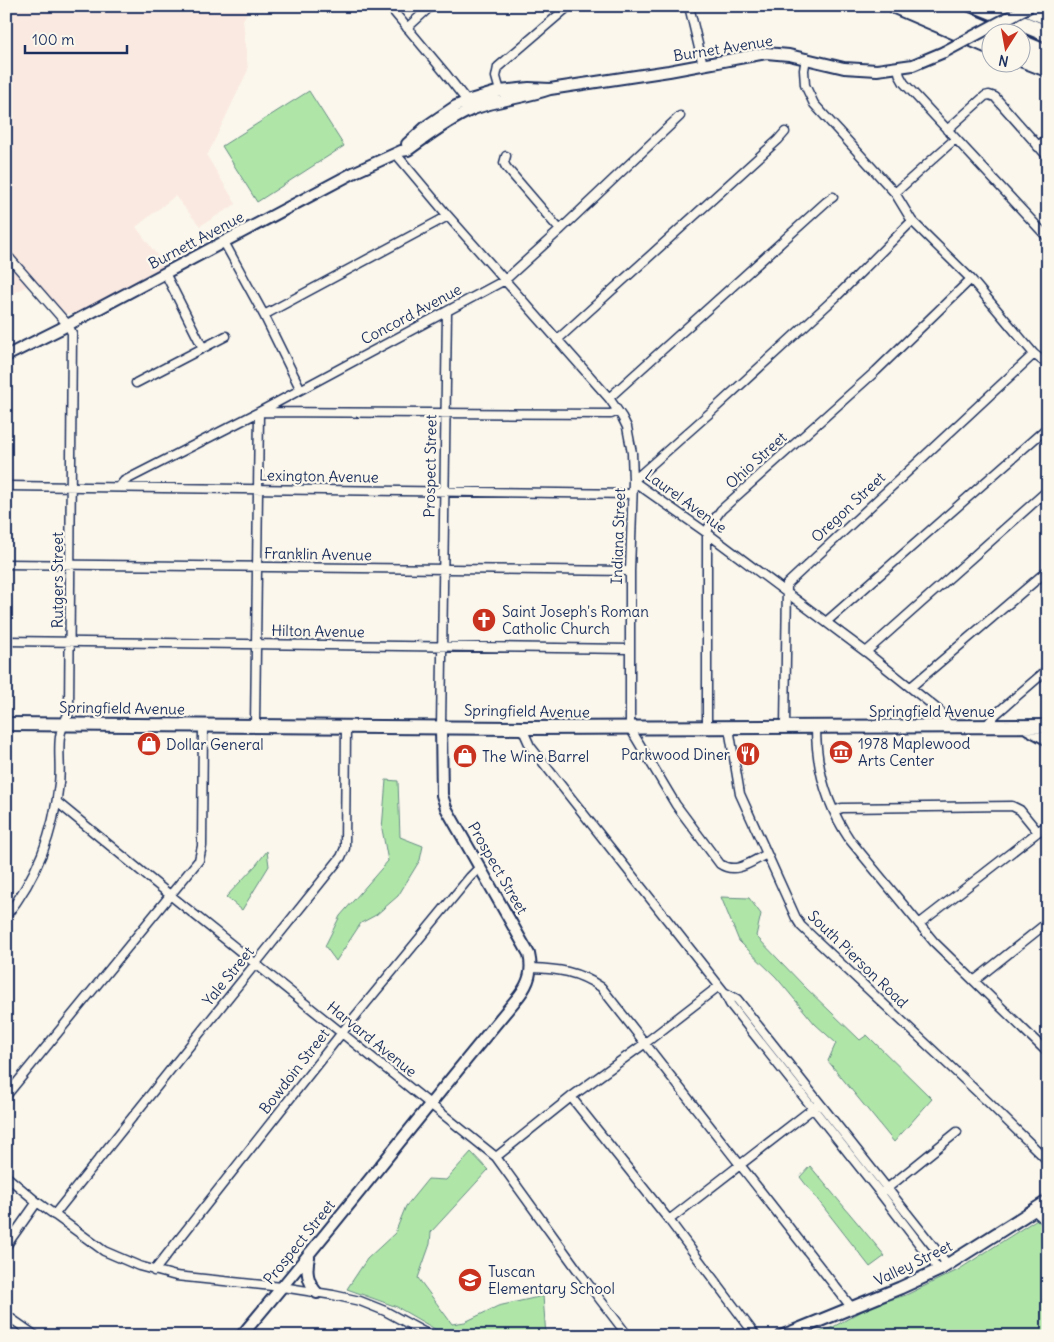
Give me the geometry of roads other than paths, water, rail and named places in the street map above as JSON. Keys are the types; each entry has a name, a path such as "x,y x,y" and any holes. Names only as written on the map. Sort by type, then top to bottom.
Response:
{"highway":[{"path":"896,6 982,43"},
{"path":"933,6 982,27"},
{"path":"980,6 1048,34"},
{"path":"1020,6 1048,17"},
{"path":"1040,6 1048,9"},
{"path":"1032,48 1048,54"},
{"path":"1032,63 1048,69"}],"main road":[{"name":"Springfield Avenue","path":"6,724 522,728 1048,726"},
{"path":"1027,727 1048,739"},
{"name":"Valley Street","path":"782,1336 900,1288 943,1268 1048,1201"}],"street":[{"path":"389,6 470,105"},
{"path":"407,28 431,6"},
{"path":"500,91 496,77 498,67 569,6"},
{"path":"689,6 703,65"},
{"name":"Burnet Avenue","path":"470,105 500,91 529,88 550,89 766,54 789,55 852,69 877,70 898,68 926,60 944,52 1030,6"},
{"path":"806,58 804,77 808,93 814,104 895,193 912,221 970,279 1034,354 1047,362"},
{"path":"898,68 904,83 1048,238"},
{"name":"Burnett Avenue","path":"6,356 355,172 399,152 408,150 470,105 530,96 550,89"},
{"path":"947,130 985,96 989,95 995,98 1048,157"},
{"name":"Concord Avenue","path":"119,487 124,481 259,412 300,388 505,280 680,116"},
{"path":"556,340 785,132"},
{"path":"1038,146 1048,137"},
{"path":"895,193 955,140"},
{"name":"Laurel Avenue","path":"399,152 448,216 609,398 627,427 632,453 633,481 707,533 866,652 941,712 950,727"},
{"path":"506,156 504,163 506,167 560,230"},
{"path":"609,398 833,197"},
{"path":"264,315 448,216"},
{"name":"Indiana Street","path":"630,728 629,649 633,481 836,297 912,221"},
{"path":"224,242 264,315 300,388"},
{"path":"6,254 68,325"},
{"path":"165,273 203,348"},
{"name":"Ohio Street","path":"707,533 721,510 876,371 970,279"},
{"name":"Prospect Street","path":"241,1336 282,1288 529,981 531,968 529,954 446,808 442,795 441,727 447,312"},
{"name":"Rutgers Street","path":"6,916 30,883 51,830 60,780 60,735 69,712 72,333 68,325"},
{"path":"136,383 226,336"},
{"name":"Oregon Street","path":"786,591 787,584 1034,354"},
{"path":"255,726 259,412 611,414 618,411"},
{"path":"826,622 1048,426"},
{"name":"Lexington Avenue","path":"6,486 632,494"},
{"path":"866,652 1048,490"},
{"path":"707,533 707,728"},
{"name":"Franklin Avenue","path":"6,564 630,571"},
{"path":"911,687 1048,570"},
{"path":"785,727 786,591"},
{"name":"Hilton Avenue","path":"6,641 629,649"},
{"path":"985,727 996,714 1048,669"},
{"path":"6,1096 198,860 202,846 203,726"},
{"name":"Yale Street","path":"54,1214 341,857 345,848 346,727"},
{"path":"816,727 816,748 824,790 850,840 918,924 1048,1053"},
{"path":"522,728 530,746 722,989 730,1004 816,1106 943,1268"},
{"path":"630,728 676,805 720,864 728,868 737,868 767,854"},
{"name":"South Pierson Road","path":"729,728 740,794 801,926 1048,1161"},
{"name":"Harvard Avenue","path":"57,802 496,1157 628,1336"},
{"path":"834,811 842,808 1012,806 1020,810 1038,832"},
{"path":"918,924 1048,824"},
{"name":"Bowdoin Street","path":"154,1271 342,1032 479,868"},
{"path":"974,981 1046,927"},
{"path":"531,968 570,971 587,978 601,987 852,1308"},
{"path":"496,1157 572,1097 722,989"},
{"path":"572,1097 669,1220 756,1336"},
{"path":"669,1220 816,1106"},
{"path":"884,1191 957,1132"},
{"path":"6,1176 37,1202 104,1251 119,1258 154,1271 176,1276 317,1293 369,1304 431,1336"},
{"path":"6,1246 37,1202"},
{"path":"1034,1210 1048,1223"},
{"path":"309,1254 306,1269 308,1279 317,1293"},
{"path":"6,1315 36,1336"}],"place":[{"name":"Saint Joseph's Roman Catholic Church","path":"484,620"},
{"name":"Dollar General","path":"149,744"},
{"name":"1978 Maplewood Arts Center","path":"841,752"},
{"name":"Parkwood Diner","path":"748,754"},
{"name":"The Wine Barrel","path":"465,756"},
{"name":"Tuscan Elementary School","path":"470,1280"}]}
